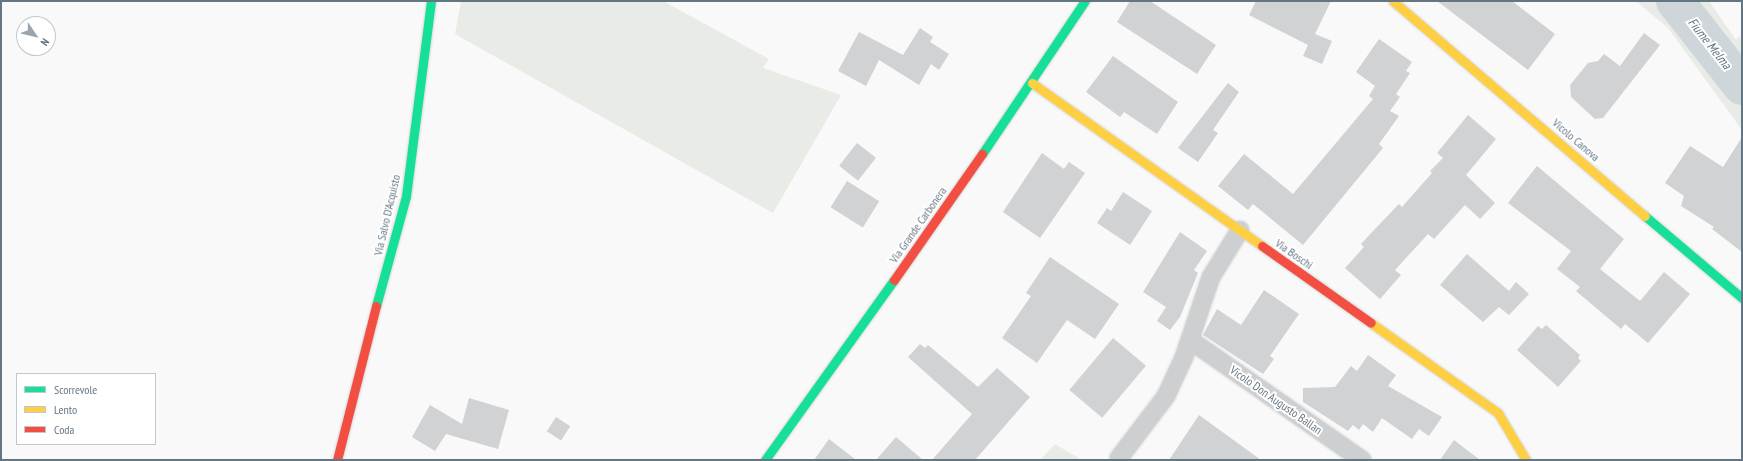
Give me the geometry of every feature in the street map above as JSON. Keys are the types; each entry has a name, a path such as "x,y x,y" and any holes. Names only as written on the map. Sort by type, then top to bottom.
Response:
{"street":[{"name":"Via Salvo D'Acquisto","path":"337,460 343,429 406,196 431,1"},
{"name":"Via Grande Carbonera","path":"765,460 795,422 1032,82 1085,1"},
{"name":"Vicolo Canova","path":"1393,1 1742,298"},
{"name":"Via Boschi","path":"1032,82 1498,413 1526,460"},
{"path":"1119,458 1166,396 1190,340 1212,277 1240,230"},
{"name":"Vicolo Don Augusto Ballan","path":"1190,340 1362,460"},
{"name":"Via Salvo D'Acquisto","path":"343,429 347,460"}],"shaded area":[{"path":"461,1 663,1 769,59 763,68 841,95 773,213 455,34"},
{"path":"1636,1 1709,1 1736,40 1739,36 1742,40 1742,130 1668,28"},
{"path":"1055,444 1082,460 1040,460"}],"building":[{"path":"1130,1 1150,1 1216,45 1197,74 1117,22"},
{"path":"1256,1 1331,1 1315,34 1332,41 1322,64 1303,56 1308,45 1249,15"},
{"path":"1437,1 1512,1 1555,34 1528,70"},
{"path":"920,28 933,37 930,42 949,54 939,70 931,64 919,85 879,60 866,86 838,71 859,32 903,55"},
{"path":"1644,33 1660,45 1603,118 1595,119 1571,97 1570,85 1588,63 1598,61 1604,54 1620,66"},
{"path":"1379,39 1412,62 1406,71 1410,73 1396,94 1400,97 1390,111 1399,116 1379,144 1383,148 1303,245 1253,204 1248,210 1218,186 1244,154 1293,194 1373,99 1369,96 1375,86 1356,72"},
{"path":"1113,56 1178,102 1157,134 1124,112 1120,117 1086,92"},
{"path":"1228,83 1239,92 1213,130 1218,133 1198,162 1178,148"},
{"path":"1468,115 1496,139 1466,175 1495,203 1480,219 1465,205 1434,239 1428,234 1395,270 1401,275 1380,299 1345,268 1364,247 1361,244 1399,204 1402,207 1432,173 1430,171 1443,158 1437,153"},
{"path":"1742,137 1742,252 1712,229 1714,227 1681,206 1684,196 1665,183 1690,146 1723,167"},
{"path":"857,143 876,158 858,181 839,166"},
{"path":"1042,153 1064,169 1069,162 1085,173 1040,238 1003,212"},
{"path":"1537,166 1624,239 1600,269 1640,301 1664,272 1690,294 1648,343 1625,324 1621,329 1576,291 1580,287 1557,269 1571,251 1508,203"},
{"path":"847,181 879,201 863,227 831,207"},
{"path":"1123,192 1152,211 1130,245 1097,223 1107,208 1111,211"},
{"path":"1180,232 1207,251 1194,270 1198,273 1180,317 1170,330 1157,321 1166,307 1143,292"},
{"path":"1467,254 1509,291 1516,282 1529,294 1509,315 1499,307 1483,322 1440,285"},
{"path":"1050,257 1119,304 1095,339 1067,320 1037,363 1002,338 1031,296 1026,293"},
{"path":"1264,290 1299,314 1270,356 1274,359 1263,374 1203,335 1217,309 1241,325"},
{"path":"1546,325 1580,355 1578,358 1581,361 1558,387 1517,350 1538,326 1542,329"},
{"path":"1113,338 1146,366 1102,418 1069,390"},
{"path":"920,344 925,348 928,345 978,387 997,368 1030,397 975,460 932,460 972,414 908,357"},
{"path":"1368,355 1396,375 1388,386 1442,417 1429,436 1419,429 1412,439 1382,418 1373,432 1363,424 1359,430 1353,425 1348,431 1303,402 1303,388 1335,387 1351,366 1357,371"},
{"path":"469,398 509,410 498,449 446,434 435,451 412,437 430,405 462,424"},
{"path":"1199,415 1261,460 1169,460"},
{"path":"556,417 570,426 561,441 547,431"},
{"path":"896,437 923,460 876,460"},
{"path":"829,439 856,460 814,460"},
{"path":"1454,440 1480,460 1440,460"}],"waterway":[{"name":"Fiume Melma","path":"1675,1 1742,86"}],"traffic: fast":[{"path":"376,306 406,196 431,1"},
{"path":"982,154 1085,1"},
{"path":"1645,216 1742,298"},
{"path":"765,460 894,280"}],"traffic: slow":[{"path":"1393,1 1645,216"},
{"path":"1032,83 1262,246"},
{"path":"1371,323 1498,413 1526,460"}],"traffic: jam":[{"path":"894,280 982,154"},
{"path":"1262,246 1371,323"},
{"path":"337,460 376,306"}]}
